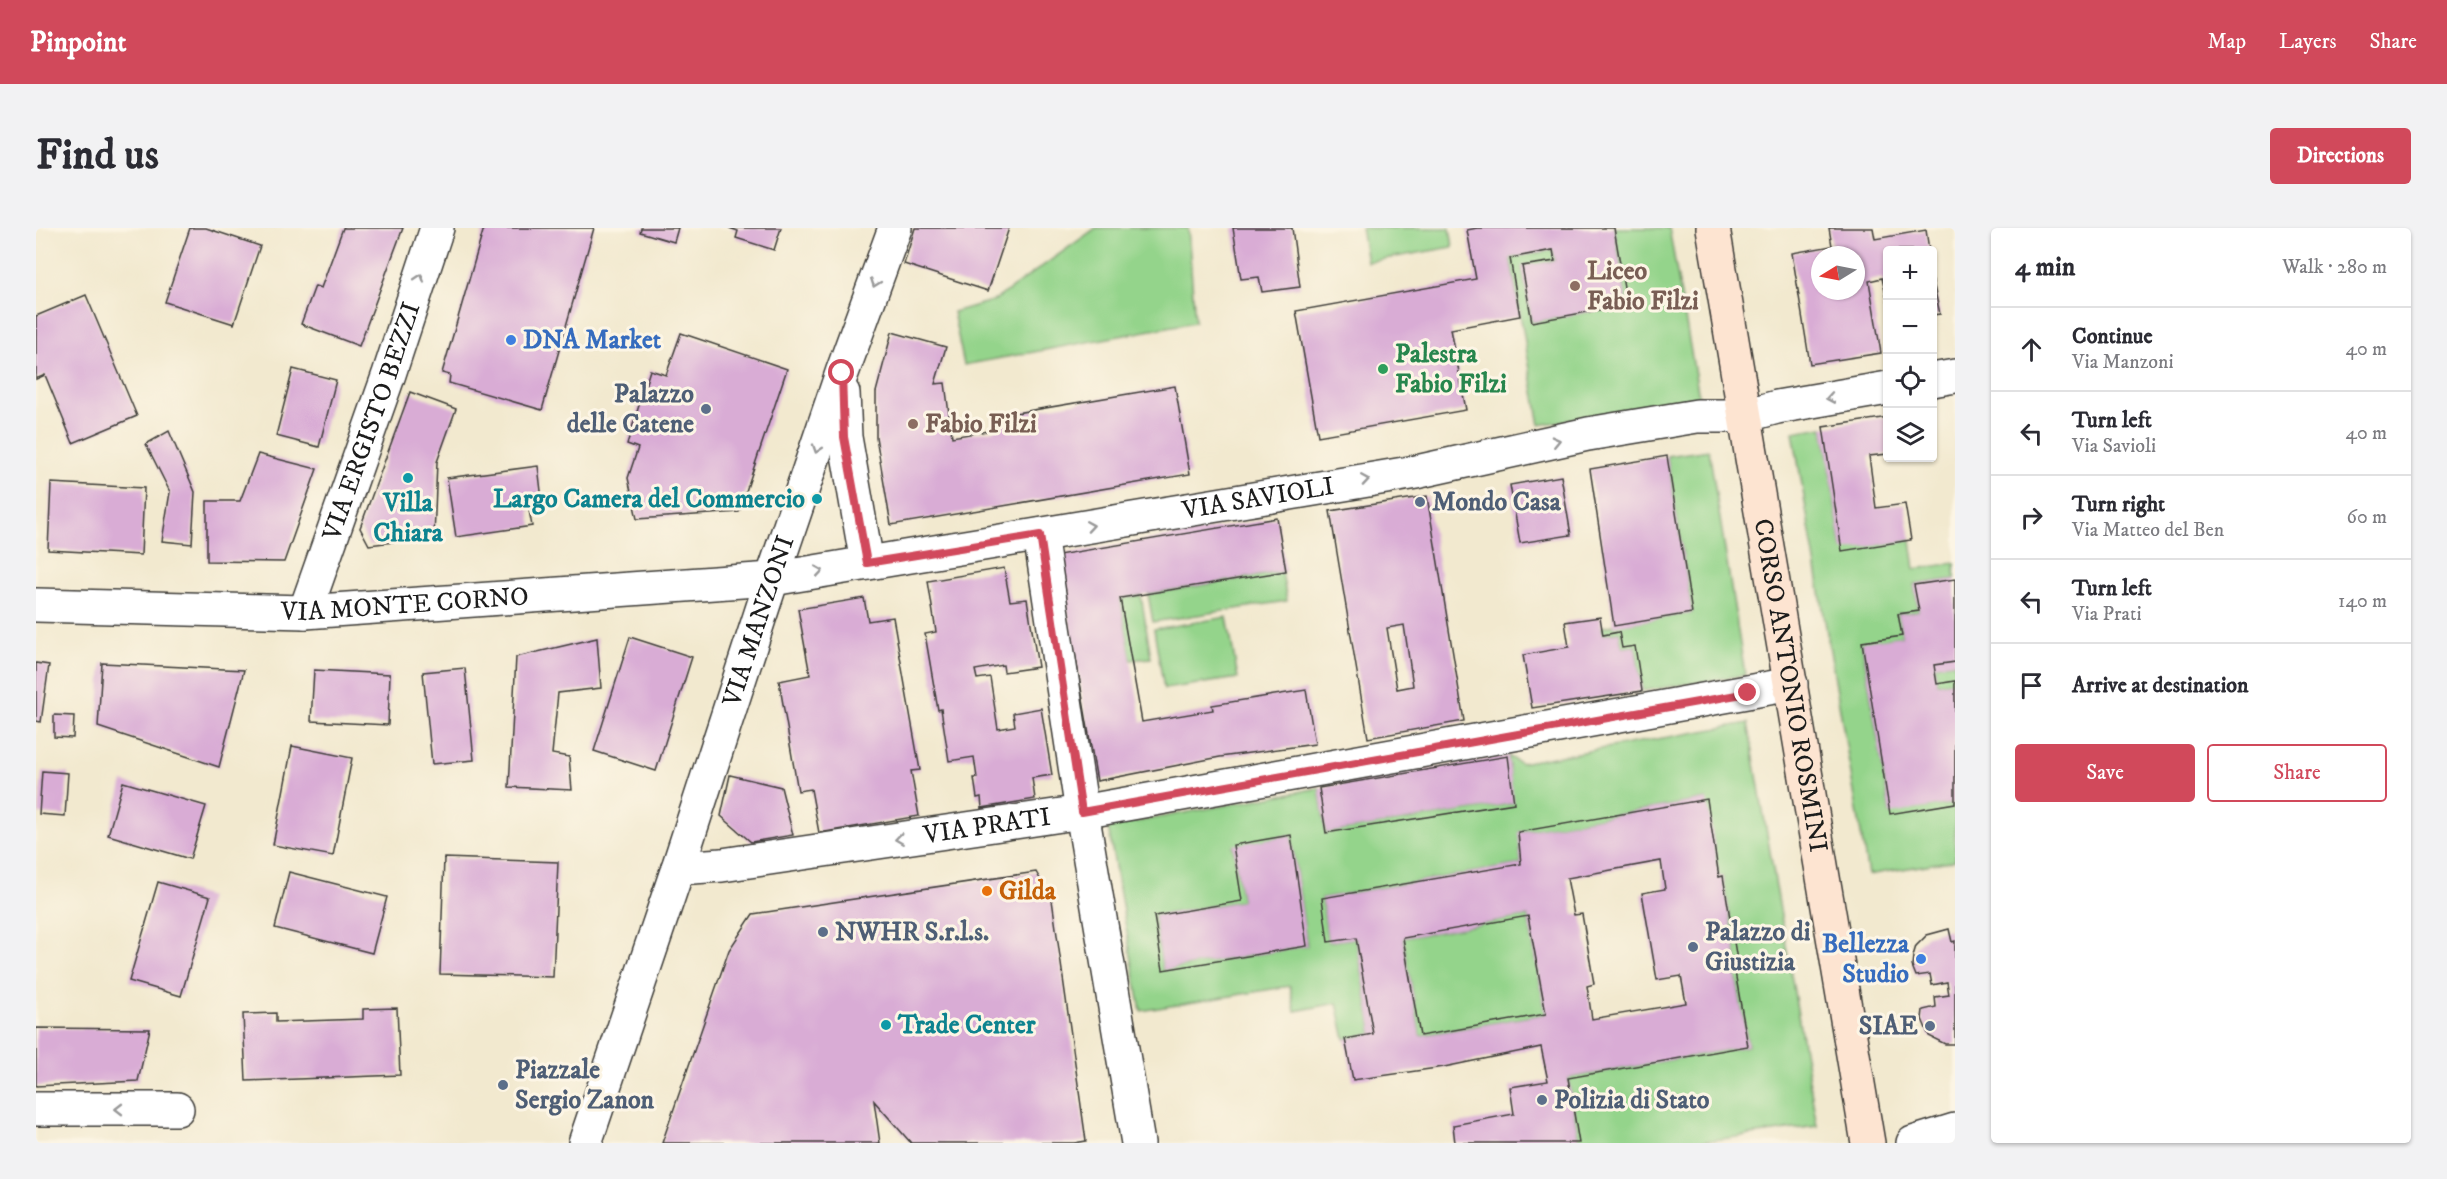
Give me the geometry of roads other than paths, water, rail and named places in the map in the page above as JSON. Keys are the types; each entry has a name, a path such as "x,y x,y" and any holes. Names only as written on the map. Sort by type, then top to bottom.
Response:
{"main road":[{"name":"CORSO ANTONIO ROSMINI","path":"1713,228 1868,1143"}],"street":[{"name":"VIA ERGISTO BEZZI","path":"305,612 389,374 437,228"},
{"name":"VIA MANZONI","path":"585,1143 772,579 842,373 895,228"},
{"name":"VIA MANZONI","path":"842,373 844,437 867,563"},
{"path":"1937,379 1955,376"},
{"name":"VIA SAVIOLI","path":"772,579 1416,472 1588,434 1697,416 1744,416 1777,407 1883,389"},
{"path":"1040,535 1082,812 1138,1143"},
{"name":"VIA MONTE CORNO","path":"36,604 305,612 772,579"},
{"name":"VIA PRATI","path":"678,867 722,865 1082,812 1791,684"},
{"path":"36,1110 177,1109"},
{"path":"1913,1143 1955,1130"}],"place":[{"name":"Liceo Fabio Filzi","path":"1575,286"},
{"name":"DNA Market","path":"511,340"},
{"name":"Palestra Fabio Filzi","path":"1383,369"},
{"name":"Palazzo delle Catene","path":"706,409"},
{"name":"Fabio Filzi","path":"913,424"},
{"name":"Villa Chiara","path":"408,478"},
{"name":"Largo Camera del Commercio","path":"817,499"},
{"name":"Mondo Casa","path":"1420,502"},
{"name":"Gilda","path":"987,891"},
{"name":"NWHR S.r.l.s.","path":"823,932"},
{"name":"Palazzo di Giustizia","path":"1693,947"},
{"name":"Bellezza Studio","path":"1921,959"},
{"name":"Trade Center","path":"886,1025"},
{"name":"SIAE","path":"1930,1026"},
{"name":"Piazzale Sergio Zanon","path":"503,1085"},
{"name":"Polizia di Stato","path":"1542,1100"}]}
